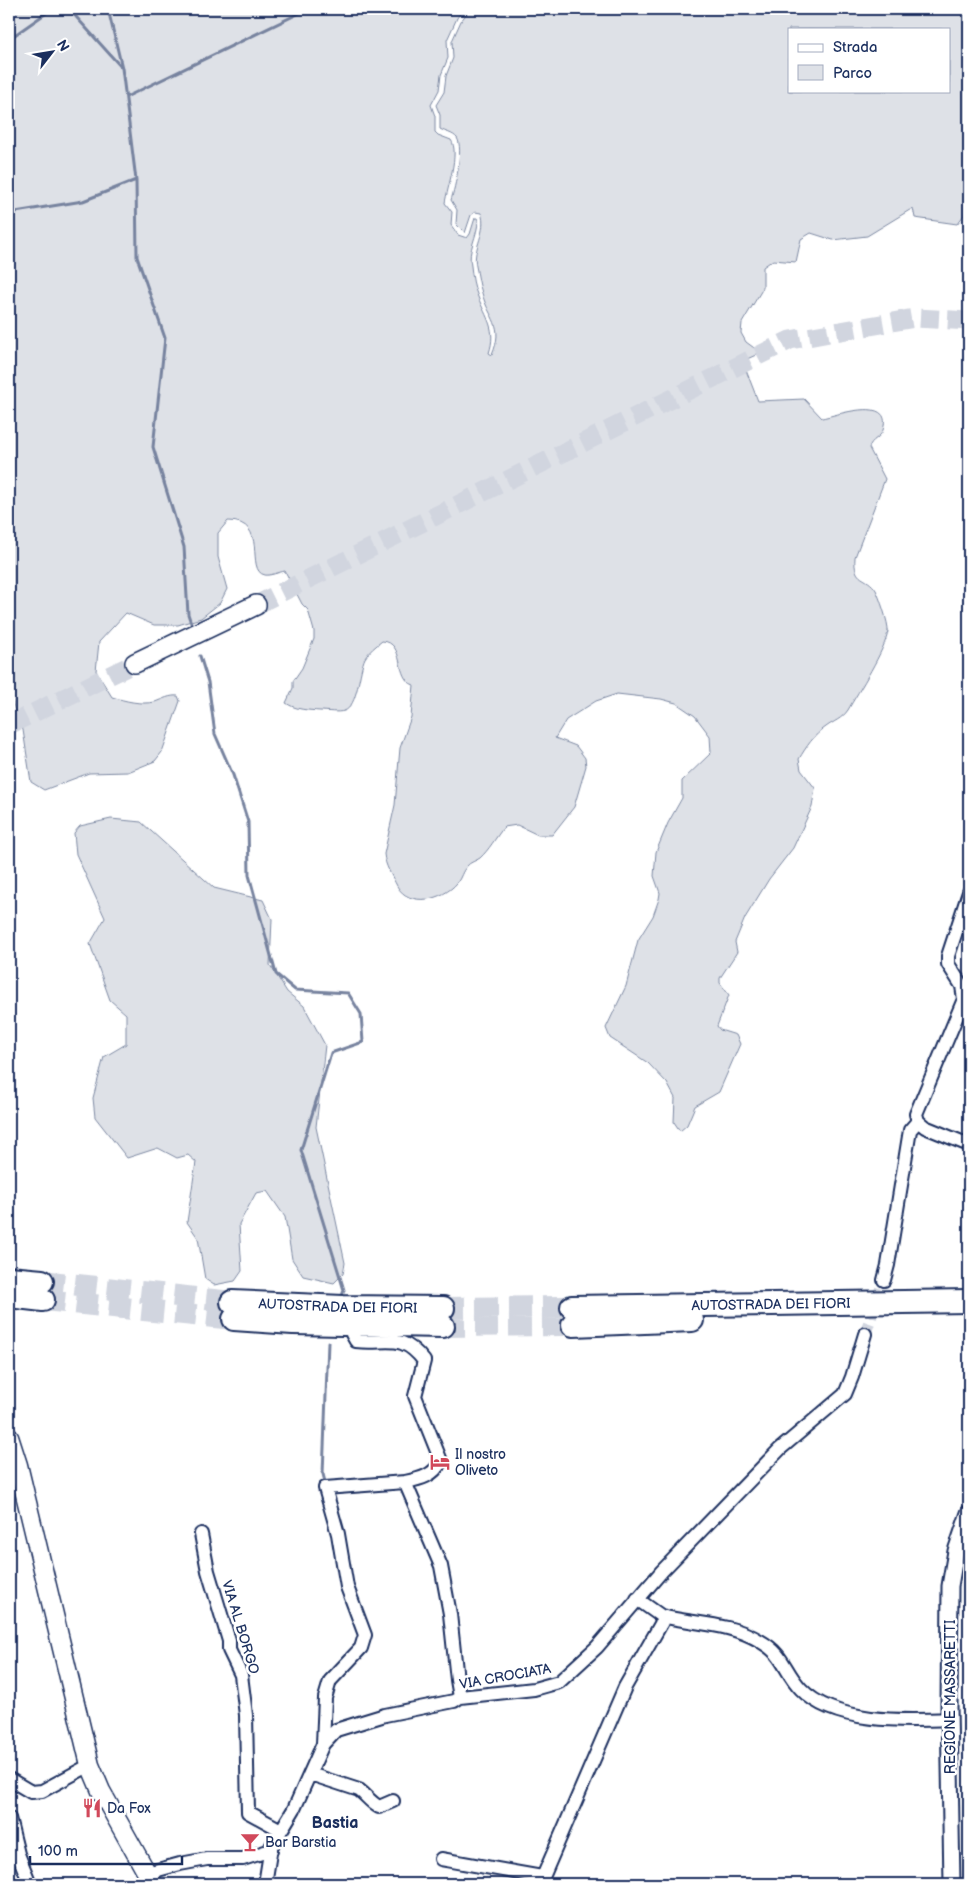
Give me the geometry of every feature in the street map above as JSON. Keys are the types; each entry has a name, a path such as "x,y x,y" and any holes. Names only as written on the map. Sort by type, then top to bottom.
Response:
{"highway":[{"path":"9,1278 42,1291 9,1296"},
{"name":"AUTOSTRADA DEI FIORI","path":"969,1301 572,1316 720,1319 969,1314"},
{"name":"AUTOSTRADA DEI FIORI","path":"233,1310 344,1307 443,1317"}],"main road":[{"path":"135,663 256,605"},
{"path":"9,1437 18,1466 90,1765 101,1791 150,1879"}],"street":[{"path":"969,892 948,956 948,964 962,986 964,999 920,1100 916,1114 918,1121 925,1127 969,1145"},
{"path":"884,1280 888,1266 910,1130 918,1121"},
{"path":"265,1884 271,1850 294,1809 323,1744 325,1698 330,1681 361,1648 365,1635 347,1588 338,1534 325,1488 421,1479 437,1470 441,1461 415,1396 424,1362 415,1350 404,1343 397,1341 356,1341 352,1334"},
{"name":"VIA CROCIATA","path":"323,1744 336,1730 385,1715 454,1701 460,1697 534,1689 559,1682 597,1647 637,1599 714,1516 780,1449 844,1394 852,1377 864,1334"},
{"path":"405,1482 441,1566 450,1614 456,1680 460,1697"},
{"name":"REGIONE MASSARETTI","path":"952,1884 949,1719 950,1586 956,1551 969,1513"},
{"name":"VIA AL BORGO","path":"201,1534 208,1571 229,1641 229,1650 241,1675 246,1715 248,1812 281,1830"},
{"path":"637,1599 661,1616 735,1630 758,1639 773,1648 780,1656 802,1691 832,1708 858,1717 910,1720 949,1719"},
{"path":"441,1860 541,1880 625,1687 662,1622 661,1616"},
{"path":"9,1779 31,1792 42,1791 90,1765"},
{"path":"310,1774 359,1790 365,1794 370,1802 379,1806 393,1801"},
{"path":"9,1818 18,1854 30,1884"},
{"path":"150,1879 180,1864 207,1859 243,1859 271,1850"}],"green space":[{"path":"9,9 463,9 447,40 448,58 441,75 439,90 431,105 435,116 435,132 451,140 453,146 454,162 445,203 452,212 451,225 458,235 467,238 475,218 478,220 470,260 475,290 490,324 492,337 489,353 492,355 496,345 496,329 481,290 475,259 483,220 481,213 475,212 471,215 465,233 456,224 457,210 451,200 458,168 459,143 455,136 440,129 440,115 436,105 444,92 446,76 453,58 452,41 461,21 470,9 969,9 969,186 964,215 957,224 915,218 913,208 867,236 833,240 811,233 801,239 796,262 773,260 763,267 763,288 742,323 741,333 746,342 757,350 756,355 747,359 744,365 758,401 804,399 822,418 851,411 872,410 880,413 884,419 882,433 869,448 885,479 855,557 855,565 858,575 869,582 876,590 888,631 877,659 846,713 818,734 799,759 801,770 815,788 812,807 793,848 769,879 745,918 735,942 737,952 720,978 720,983 729,995 717,1026 720,1030 736,1035 740,1044 719,1092 695,1106 687,1125 680,1131 674,1122 675,1098 667,1083 648,1063 610,1038 606,1028 626,986 638,940 653,916 659,899 660,893 654,876 656,852 668,823 682,798 682,781 711,753 710,736 695,716 676,703 661,699 617,694 596,701 566,720 555,738 576,746 585,758 586,766 574,807 552,835 538,835 517,825 504,827 483,855 465,868 451,889 443,894 426,899 409,897 402,893 387,867 384,854 395,805 400,748 411,717 414,685 404,676 394,647 382,641 365,658 355,696 349,708 339,712 311,710 298,708 286,703 293,688 293,681 302,668 314,639 314,631 308,610 302,604 285,571 267,575 259,572 256,565 253,537 249,529 241,523 228,521 218,533 218,557 227,589 220,603 201,618 178,625 154,625 126,613 99,642 96,671 112,697 144,703 178,696 180,701 162,752 155,761 128,772 89,773 44,790 31,782 23,730 16,715 9,689"},
{"path":"111,819 141,822 214,888 263,900 272,919 270,965 287,992 304,1006 325,1045 316,1127 345,1263 343,1274 334,1283 303,1276 292,1259 285,1217 267,1191 256,1193 239,1224 242,1271 235,1281 214,1285 205,1279 198,1238 187,1222 196,1162 188,1155 177,1158 158,1148 127,1158 95,1117 93,1098 104,1057 126,1044 126,1014 110,1000 90,944 105,918 76,854 74,833 80,826"}],"waterway":[{"path":"9,39 52,9"},
{"path":"69,9 122,68"},
{"path":"108,9 122,68 136,180 137,257 165,338 153,447 184,547 188,614 192,626"},
{"path":"126,97 308,9"},
{"path":"9,213 83,201 136,180"},
{"path":"200,656 208,682 215,734 233,775 248,822 249,875 276,974 295,990 348,993 361,1014 363,1042 331,1053 301,1150 344,1290 342,1296"},
{"path":"325,1482 323,1474 328,1342"}],"tunnel":[{"path":"256,605 790,340 915,318 969,321"},
{"path":"9,725 135,663"},
{"path":"865,1334 884,1280"},
{"path":"42,1281 232,1302"},
{"path":"43,1300 234,1319"},
{"path":"443,1308 572,1307"},
{"path":"443,1326 573,1325"}],"place":[{"name":"Il nostro Oliveto","path":"440,1462"},
{"name":"Da Fox","path":"92,1808"},
{"name":"Bar Barstia","path":"250,1842"}],"district":[{"name":"Bastia","path":"335,1822"}]}
